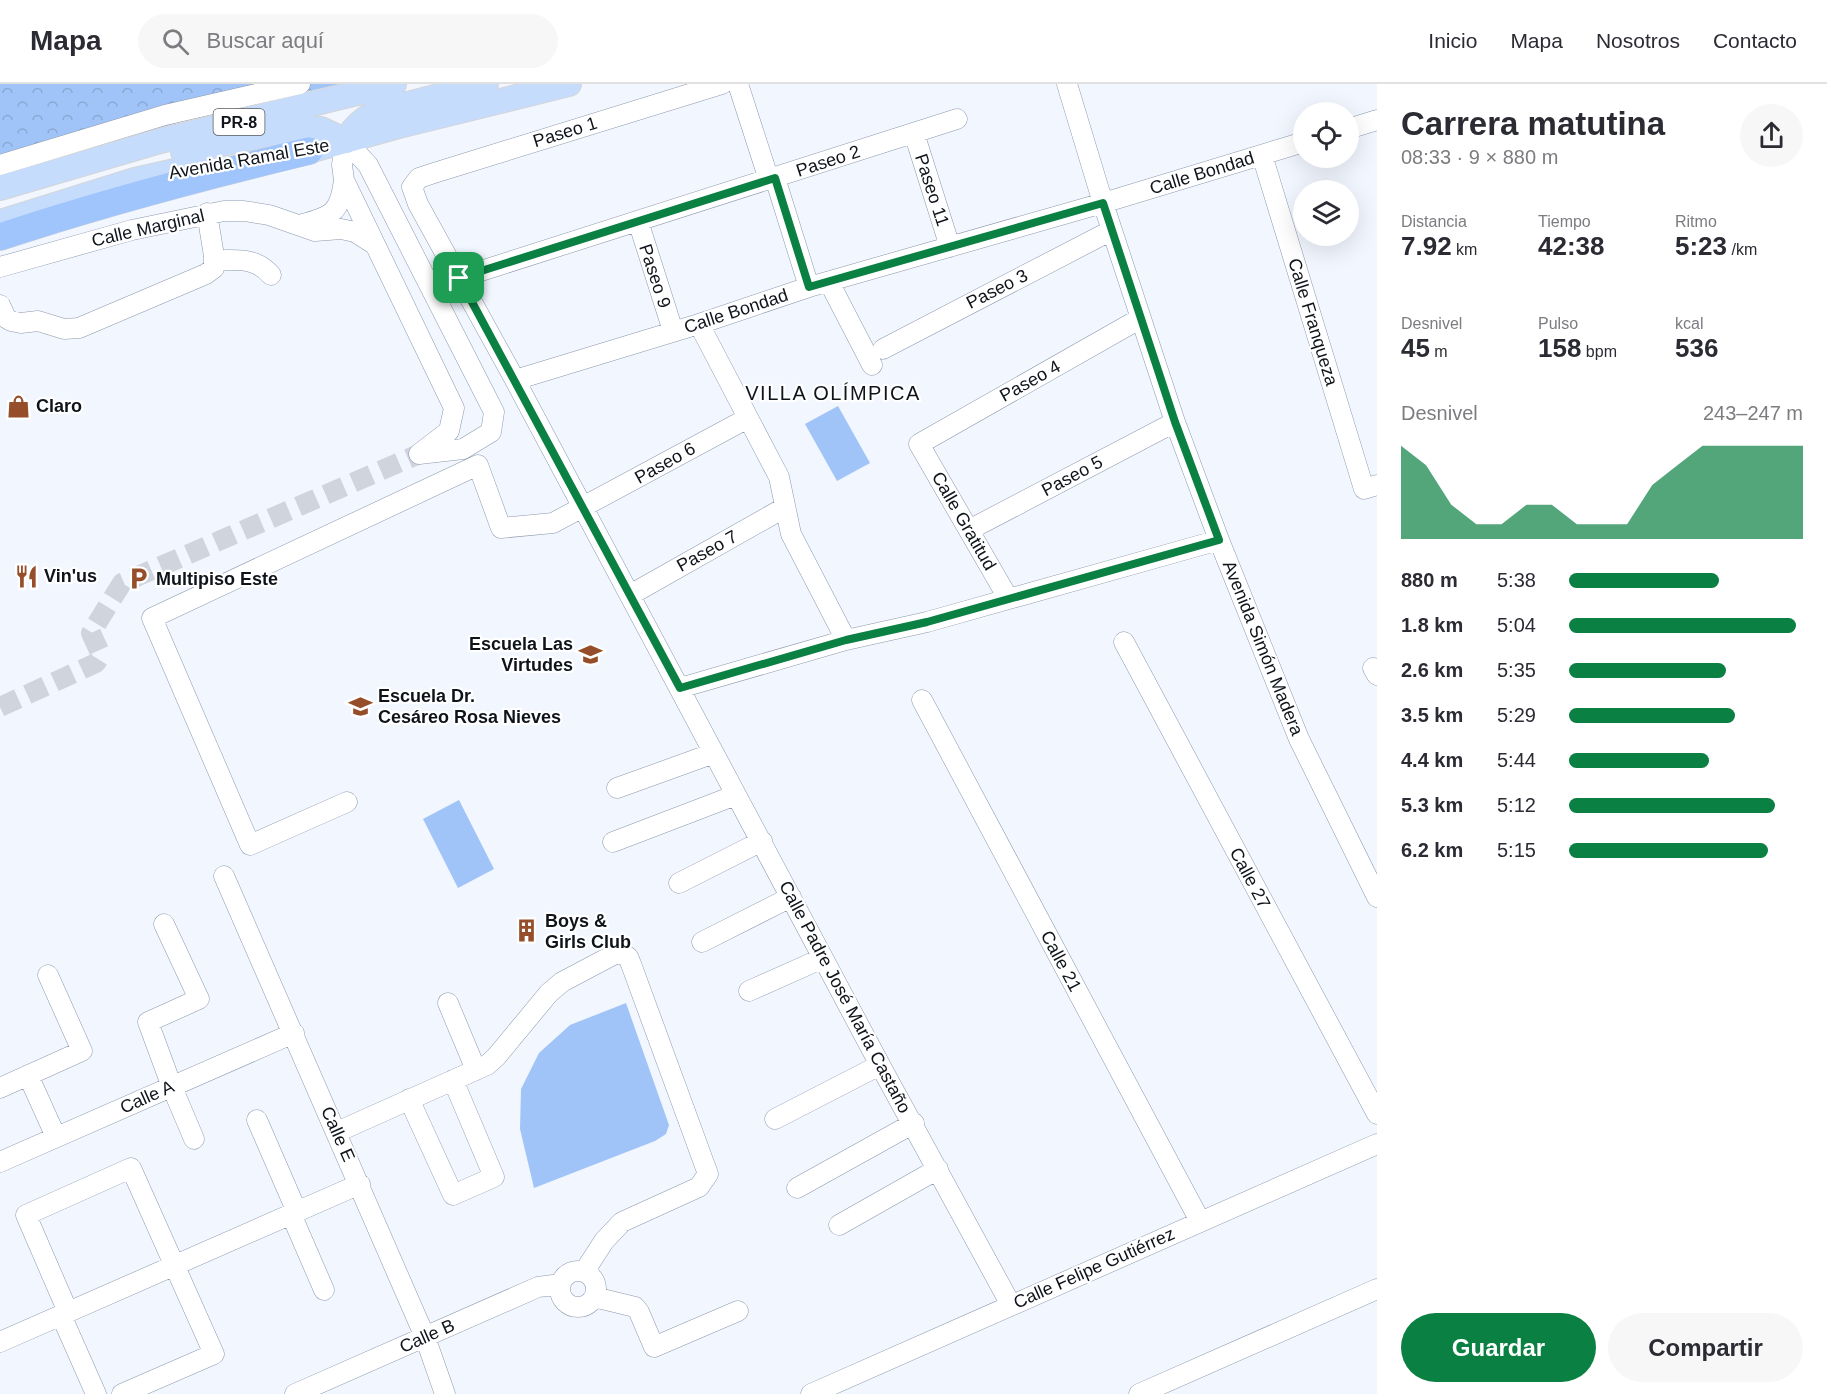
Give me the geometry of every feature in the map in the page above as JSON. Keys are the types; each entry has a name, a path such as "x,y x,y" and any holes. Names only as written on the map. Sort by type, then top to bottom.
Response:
{"highway":[{"path":"0,237 65,215 183,182 309,151"}],"main road":[{"name":"Avenida Ramal Este","path":"0,188 160,141 394,84"},
{"path":"84,163 147,160 299,128 321,129 346,141 351,131 365,118 387,108 486,84"},
{"name":"Avenida Ramal Este","path":"0,222 156,176 274,154 309,151 569,84"}],"street":[{"path":"0,165 165,115 300,84"},
{"name":"Paseo 1","path":"412,187 420,177 434,172 722,84"},
{"path":"738,84 757,123"},
{"path":"751,84 757,123 809,287"},
{"name":"Avenida Simón Madera","path":"1067,84 1103,203 1175,422 1219,540 1299,739 1377,897"},
{"name":"Paseo 2","path":"459,278 957,119"},
{"path":"1359,126 1377,120"},
{"name":"Paseo 11","path":"914,133 950,247"},
{"path":"298,226 325,218 342,202 344,180 342,165 346,141"},
{"path":"309,151 332,163 344,180 374,244 382,279 454,408 449,431 419,454 463,449 490,432 494,412 379,184 368,165 346,141"},
{"name":"Calle Bondad","path":"514,380 699,324 809,287 1103,203 1293,145"},
{"name":"Calle Franqueza","path":"1262,155 1370,487"},
{"name":"Calle Padre José María Castaño","path":"412,187 418,204 1011,1305"},
{"name":"Calle Marginal","path":"0,267 132,230 207,213 244,211 269,215 315,231 341,229 355,232 374,244"},
{"path":"0,305 6,318 6,326 38,321 64,329 79,328 206,274 214,268 207,213"},
{"name":"Paseo 9","path":"638,221 673,331"},
{"name":"Paseo 3","path":"883,349 1112,230"},
{"path":"214,260 251,261 262,265 271,275"},
{"path":"829,282 872,365"},
{"name":"Paseo 4","path":"919,444 1141,318"},
{"path":"699,324 779,477 790,534 846,640"},
{"name":"Paseo 6","path":"347,802 250,846 152,618 478,465 501,528 553,523 748,418"},
{"name":"Paseo 5","path":"969,530 1175,422"},
{"name":"Calle Gratitud","path":"919,444 1008,598"},
{"name":"Paseo 7","path":"630,595 784,508"},
{"path":"680,688 846,640 927,622 1219,540"},
{"name":"Calle 27","path":"1124,642 1377,1114"},
{"name":"Calle 21","path":"922,700 1200,1221"},
{"path":"617,788 714,753"},
{"path":"613,842 736,795"},
{"path":"679,882 762,841"},
{"name":"Calle E","path":"224,876 426,1337 445,1394"},
{"path":"702,942 791,897"},
{"path":"164,924 199,999 148,1022 194,1139"},
{"path":"337,1132 487,1065 549,993 562,982 615,954 622,953 628,957 708,1174 699,1187 622,1222 604,1241 584,1272"},
{"path":"749,991 823,958"},
{"path":"0,1088 82,1052 48,975"},
{"path":"448,1003 476,1070"},
{"name":"Calle A","path":"0,1162 294,1033"},
{"path":"775,1119 880,1065"},
{"path":"28,1076 56,1137"},
{"path":"409,1099 453,1195 494,1177 453,1080"},
{"path":"257,1120 324,1290"},
{"path":"797,1188 914,1124"},
{"name":"Calle Felipe Gutiérrez","path":"811,1394 849,1386 1011,1305 1377,1144"},
{"path":"96,1394 26,1215 131,1168 214,1354 122,1394"},
{"path":"839,1225 938,1169"},
{"path":"0,1342 360,1184"},
{"path":"573,1272 584,1272 593,1280 596,1291 594,1296 591,1301 580,1306 569,1304 561,1295 561,1284 564,1278 573,1272"},
{"name":"Calle B","path":"295,1394 538,1287 561,1284"},
{"path":"1138,1394 1377,1289"},
{"path":"594,1296 635,1307 654,1347 738,1311"}],"green space":[{"path":"0,84 341,84 214,112 0,176"},
{"path":"838,406 870,463 837,481 805,424"},
{"path":"459,800 494,869 458,888 423,819"},
{"path":"626,1003 669,1125 666,1134 655,1141 534,1188 520,1129 521,1089 539,1053 570,1025"}],"tunnel":[{"path":"0,707 96,663 101,655 91,633 122,583 419,454"}],"place":[{"name":"Claro","path":"18,406"},
{"name":"Vin'us","path":"26,576"},
{"name":"Multipiso Este","path":"138,579"},
{"name":"Escuela Las Virtudes","path":"591,654"},
{"name":"Escuela Dr. Cesáreo Rosa Nieves","path":"360,706"},
{"name":"Boys & Girls Club","path":"527,931"}],"district":[{"name":"VILLA OLÍMPICA","path":"833,393"}],"route":[{"path":"775,178 809,287 1103,203 1175,422 1219,540 927,622 846,640 680,688 459,278 775,178"}]}
